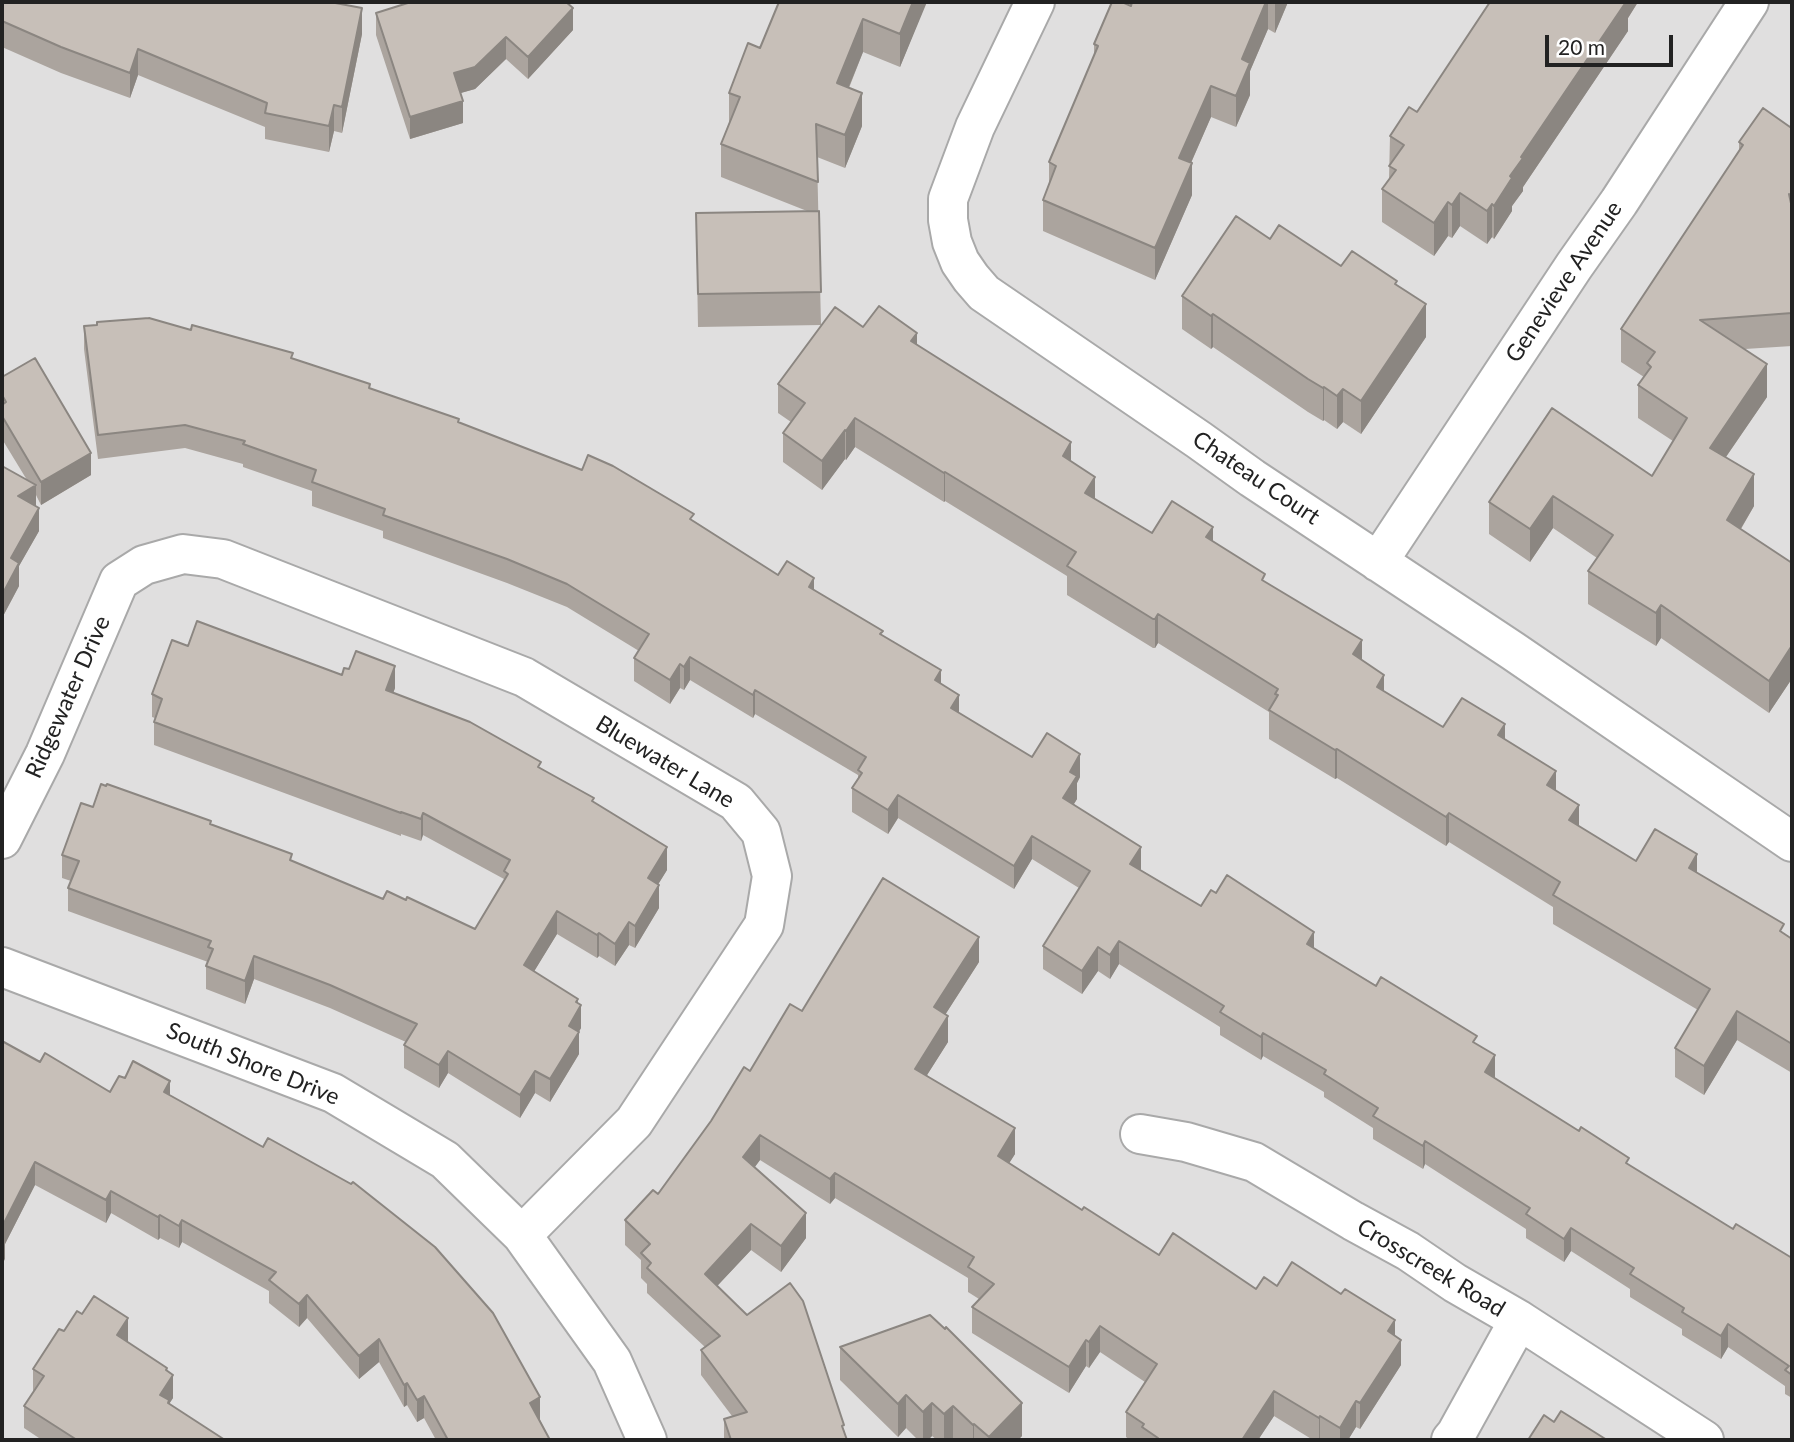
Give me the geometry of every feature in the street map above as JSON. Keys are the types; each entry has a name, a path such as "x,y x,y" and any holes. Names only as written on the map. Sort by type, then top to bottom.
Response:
{"street":[{"name":"Chateau Court","path":"1035,2 975,127 948,199 952,242 960,262 984,293 1252,478 1513,651 1792,842"},
{"name":"Genevieve Avenue","path":"1378,562 1749,2"},
{"name":"Bluewater Lane","path":"145,565 183,554 223,559 524,677 736,802 761,832 772,876 764,925 634,1122 522,1235"},
{"name":"Ridgewater Drive","path":"2,839 49,744 119,581 145,565"},
{"name":"South Shore Drive","path":"2,967 332,1093 445,1160 522,1235 612,1362 647,1440"},
{"name":"Crosscreek Road","path":"1140,1134 1186,1142 1254,1162 1408,1251 1704,1440"},
{"path":"1451,1440 1519,1320"}],"shaded area":[{"path":"2,2 1792,2 1792,1440 2,1440"}],"building":[{"path":"2,2 330,2 362,8 342,107 334,105 329,126 265,113 267,103 138,49 130,73 61,47 2,21"},
{"path":"411,2 566,2 573,8 528,57 506,37 475,67 454,73 463,101 410,117 376,13"},
{"path":"779,2 913,2 900,34 863,19 837,83 862,93 845,135 816,124 818,182 721,144 740,97 729,93 748,43 760,48"},
{"path":"1112,2 1131,6 1132,2 1266,2 1242,59 1250,63 1236,96 1211,86 1179,158 1192,163 1155,248 1043,200 1056,166 1049,162 1098,46 1094,44"},
{"path":"1490,2 1626,2 1521,157 1523,158 1510,176 1512,178 1494,206 1492,204 1487,211 1460,193 1452,205 1448,202 1434,223 1382,189 1396,170 1389,166 1404,145 1390,136 1409,107 1417,112"},
{"path":"1763,108 1790,127 1792,124 1792,197 1789,194 1792,208 1792,313 1700,320 1767,364 1710,448 1754,474 1727,520 1792,563 1792,648 1769,681 1661,605 1656,613 1588,571 1613,535 1553,496 1530,529 1489,502 1552,408 1652,476 1687,418 1638,385 1651,367 1647,363 1655,352 1621,329 1743,145 1739,142"},
{"path":"819,211 821,292 698,294 696,213"},
{"path":"1236,216 1270,239 1279,225 1341,266 1352,251 1426,304 1361,401 1343,389 1337,396 1323,388 1182,296"},
{"path":"879,306 917,333 911,341 1071,442 1063,456 1095,477 1085,493 1152,533 1172,501 1213,527 1206,537 1265,574 1262,580 1362,640 1353,654 1384,675 1377,687 1443,727 1462,698 1505,724 1498,735 1556,771 1547,785 1579,805 1569,820 1636,861 1655,829 1697,854 1689,868 1784,924 1780,931 1792,939 1792,1044 1737,1011 1704,1066 1675,1048 1710,989 1553,895 1560,882 1449,813 1446,817 1269,710 1278,695 1275,694 1278,689 1158,614 1153,619 1067,566 1076,552 855,418 822,461 783,433 805,403 778,384 835,307 863,327"},
{"path":"149,318 191,330 192,325 293,353 291,358 370,384 369,388 459,419 458,422 582,470 588,455 613,466 694,514 690,519 778,575 787,561 814,578 809,587 883,631 880,634 941,670 935,680 959,695 951,708 1032,757 1047,733 1080,754 1070,772 1077,776 1063,798 1141,847 1130,864 1201,906 1211,890 1216,893 1227,875 1314,932 1307,944 1376,986 1381,977 1477,1036 1473,1042 1495,1055 1485,1072 1579,1131 1581,1127 1629,1158 1626,1163 1733,1229 1736,1224 1792,1258 1792,1375 1785,1370 1789,1366 1728,1324 1721,1336 1682,1312 1684,1308 1630,1274 1634,1268 1571,1228 1564,1239 1526,1214 1530,1208 1425,1141 1423,1146 1373,1116 1378,1108 1324,1074 1326,1070 1263,1033 1261,1037 1220,1012 1224,1006 1119,941 1110,955 1098,947 1082,971 1043,946 1090,871 1032,836 1014,866 898,795 888,810 852,788 862,773 858,770 866,757 755,690 753,695 690,657 684,667 680,664 670,680 634,658 649,634 567,584 507,559 383,515 385,509 312,482 316,470 243,444 245,441 185,425 98,435 84,326 97,325 97,322"},
{"path":"35,358 91,453 41,482 2,416 2,405 6,402 2,395 2,377"},
{"path":"2,466 36,485 18,496 39,508 11,558 19,563 2,595"},
{"path":"197,621 342,675 344,668 349,669 356,651 395,666 386,690 470,722 541,762 538,767 594,798 592,801 667,847 648,878 659,885 635,926 629,922 615,944 557,911 524,965 578,999 576,1002 581,1005 569,1026 579,1032 550,1079 535,1071 520,1095 448,1051 439,1065 404,1045 417,1024 330,985 254,956 245,981 206,966 213,949 208,947 211,941 68,888 79,861 62,855 81,803 93,807 101,784 211,821 210,824 292,854 290,860 383,899 387,891 406,900 407,897 475,929 508,874 504,871 510,860 423,813 421,819 401,813 154,722 162,699 152,694 172,640 188,646"},
{"path":"883,878 979,937 934,1007 948,1016 915,1069 1015,1128 998,1156 1159,1255 1173,1233 1256,1289 1264,1277 1277,1286 1292,1262 1341,1294 1345,1289 1395,1320 1388,1331 1401,1340 1360,1403 1356,1401 1340,1428 1274,1391 1242,1440 1156,1440 1158,1438 1142,1427 1144,1424 1126,1412 1157,1364 1100,1326 1089,1342 1086,1340 1069,1367 972,1307 994,1284 968,1267 974,1257 835,1173 830,1179 760,1135 743,1157 806,1213 781,1246 751,1224 705,1274 747,1315 790,1283 803,1301 847,1440 731,1440 724,1419 747,1412 701,1350 720,1336 647,1268 651,1263 641,1253 650,1244 625,1220 653,1190 658,1194 711,1121 744,1067 750,1071 790,1004 802,1011"},
{"path":"2,1041 40,1062 45,1053 110,1092 119,1076 125,1078 133,1061 170,1081 164,1092 263,1147 268,1138 351,1184 353,1182 435,1247 493,1313 540,1397 530,1403 550,1440 448,1440 424,1396 417,1400 407,1383 404,1385 379,1339 359,1356 307,1295 299,1304 269,1280 276,1272 182,1220 179,1226 111,1191 106,1200 35,1162 2,1227"},
{"path":"94,1296 128,1318 117,1335 167,1368 173,1375 160,1395 225,1440 77,1440 24,1406 44,1376 33,1369 59,1329 64,1331 77,1311 82,1314"},
{"path":"930,1315 945,1329 946,1327 1022,1403 989,1437 953,1406 944,1414 932,1403 923,1412 906,1395 898,1404 840,1347"},
{"path":"1561,1411 1607,1440 1528,1440 1544,1415 1554,1422"}]}
